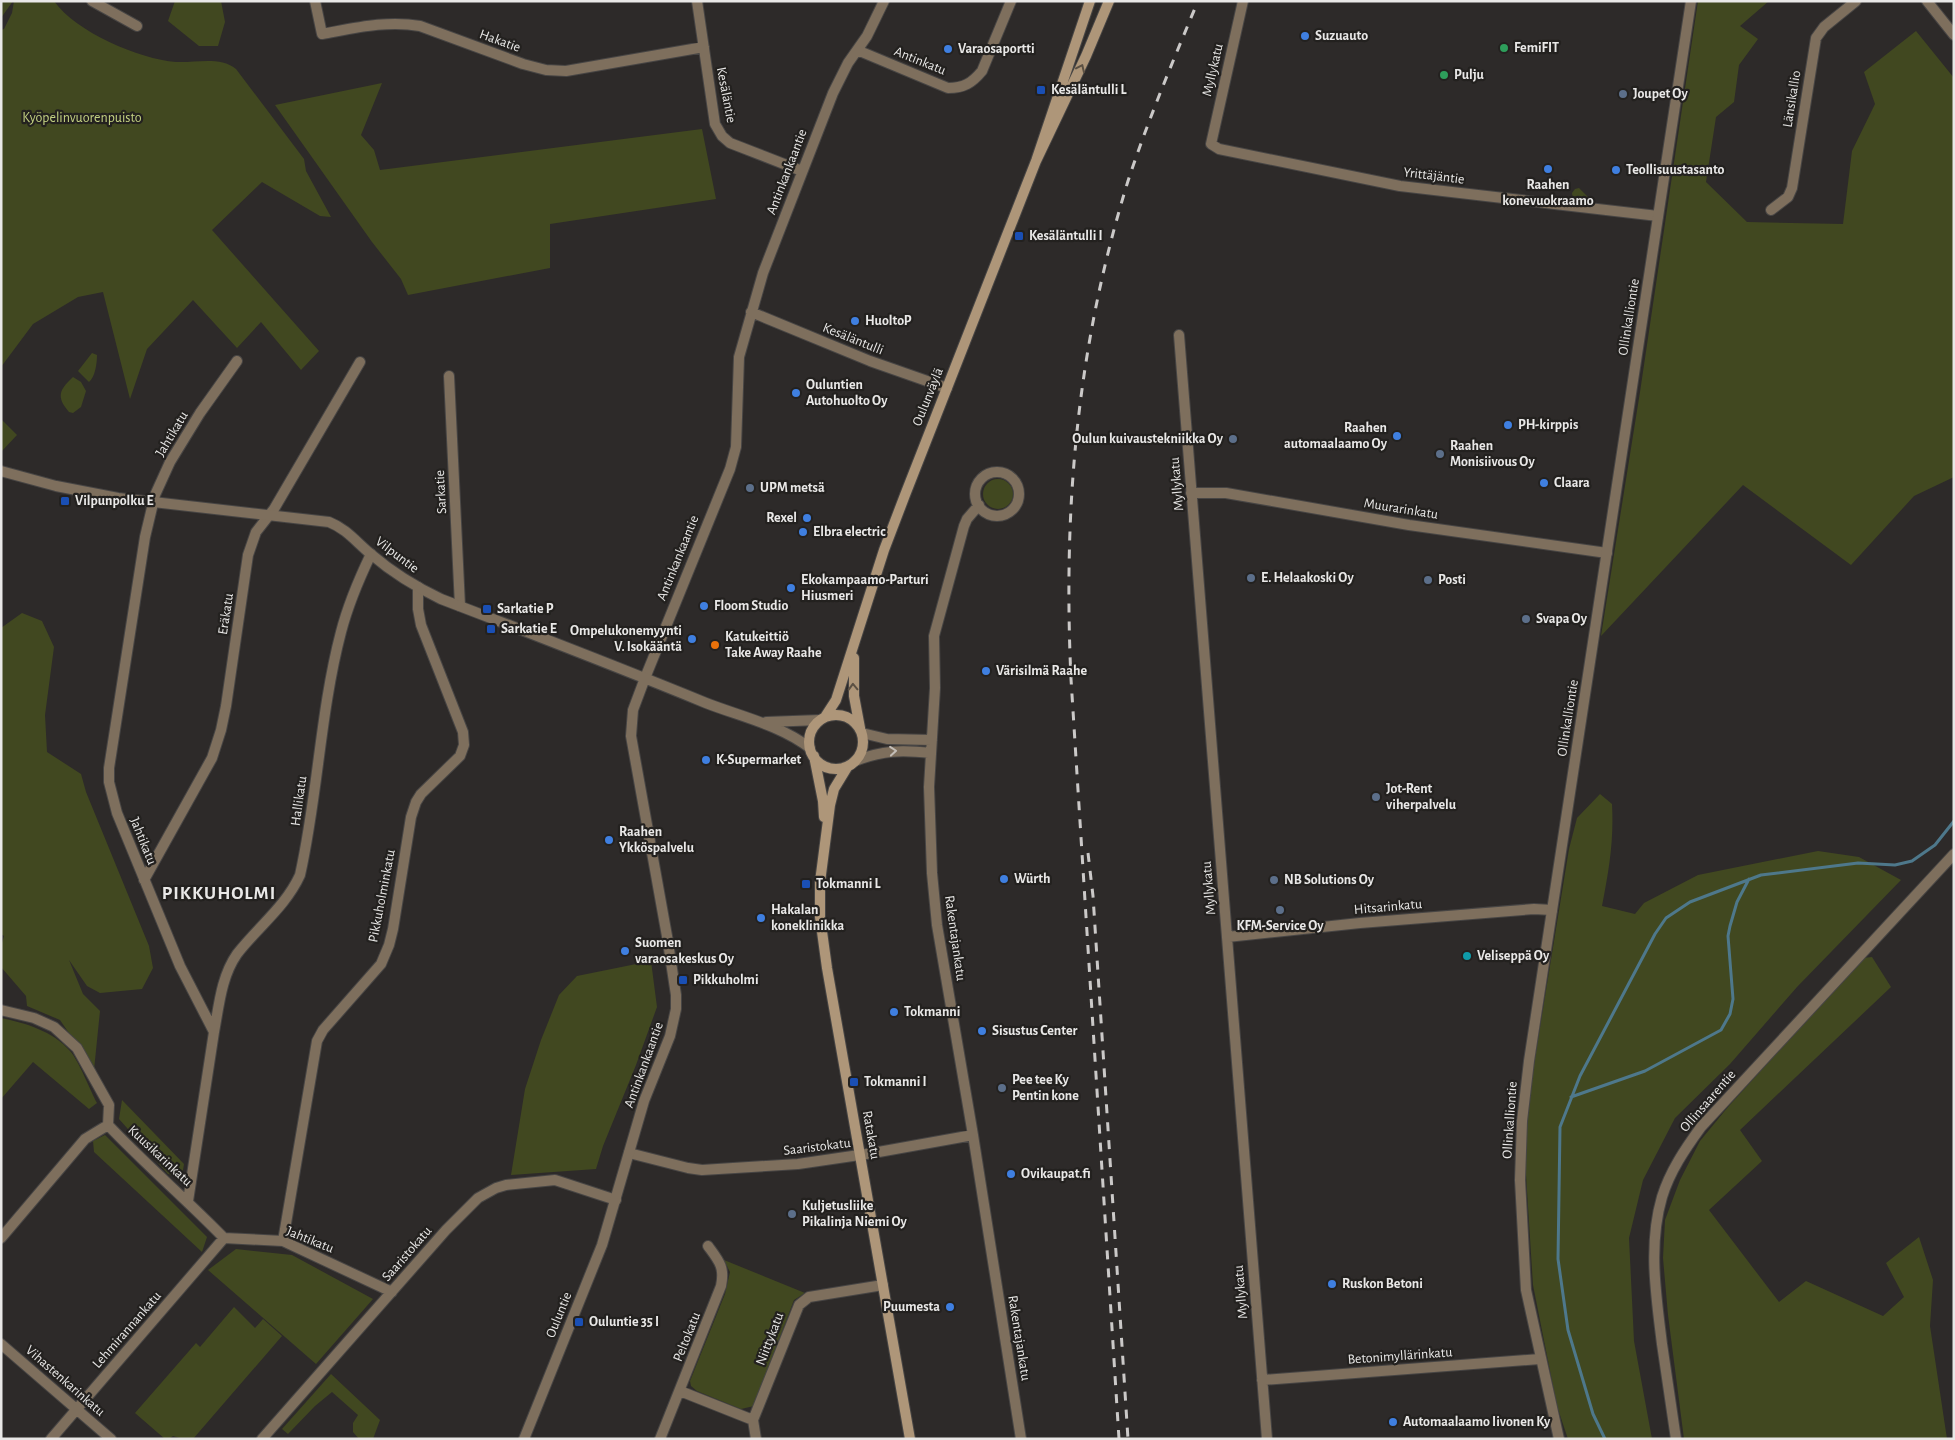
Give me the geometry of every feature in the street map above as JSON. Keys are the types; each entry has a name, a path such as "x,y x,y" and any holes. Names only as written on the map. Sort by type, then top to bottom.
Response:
{"main road":[{"name":"Oulunväylä","path":"1044,143 1090,1"},
{"name":"Oulunväylä","path":"822,718 836,700 884,550 1027,183 1086,56 1109,1"},
{"name":"Oulunväylä","path":"854,645 854,696 861,731"},
{"path":"841,715 849,717 861,731 863,748 852,764 833,769 826,766 812,752 810,736 812,730 822,718 841,715"},
{"name":"Ratakatu","path":"812,752 823,801 825,835"},
{"name":"Ratakatu","path":"852,764 834,790 825,835 820,882 822,936 910,1439"}],"street":[{"path":"92,1 137,26"},
{"name":"Hakatie","path":"315,1 322,34 382,24 412,25 546,70 566,71 704,47"},
{"name":"Kesäläntie","path":"697,1 715,124 722,136 730,142 802,171"},
{"name":"Antinkankaantie","path":"616,1200 644,1101 670,1036 676,1009 675,985 631,736 633,710 730,469 736,447 739,357 750,312 763,273 836,85 867,36 884,1"},
{"name":"Antinkatu","path":"857,50 948,88 960,88 974,80 982,71 1011,1"},
{"name":"Myllykatu","path":"1211,144 1243,1"},
{"name":"Ollinkalliontie","path":"1559,1439 1526,1290 1520,1180 1522,1121 1528,1061 1691,1"},
{"name":"Länsikallio","path":"1771,210 1788,196 1792,188 1816,38 1824,27 1856,1"},
{"path":"1928,1 1954,35"},
{"name":"Yrittäjäntie","path":"1211,144 1227,151 1400,186 1658,216"},
{"name":"Kesäläntulli","path":"750,312 870,361 947,388"},
{"name":"Myllykatu","path":"1179,335 1267,1439"},
{"name":"Jahtikatu","path":"214,1032 180,966 117,813 108,782 144,546 153,503 170,462 200,413 237,361"},
{"name":"Eräkatu","path":"144,880 212,758 226,706 248,555 256,532 268,516 360,362"},
{"name":"Sarkatie","path":"449,376 460,606"},
{"name":"Vilpuntie","path":"1,471 82,492 153,503 329,522 340,526 370,554 418,588 714,706 762,722 794,736 812,752"},
{"path":"997,472 1010,476 1015,481 1019,494 1018,501 1008,512 994,515 987,513 979,505 975,495 976,488 984,476 997,472"},
{"name":"Muurarinkatu","path":"1191,493 1226,493 1409,524 1607,553"},
{"name":"Rakentajankatu","path":"979,505 967,519 964,526 934,636 936,673 929,820 937,925 973,1135 1021,1439"},
{"name":"Hallikatu","path":"214,1032 223,982 230,967 237,955 293,890 300,875 326,708 340,633 356,586 370,554"},
{"name":"Pikkuholminkatu","path":"283,1241 317,1041 323,1030 381,964 393,929 410,816 421,794 460,756 464,745 463,732 421,625 418,609 418,588"},
{"name":"Vilpuntie","path":"762,722 822,718"},
{"path":"861,731 887,739 932,740"},
{"path":"852,764 881,752 905,750 931,753"},
{"name":"Ollinsaarentie","path":"1676,1439 1659,1318 1654,1261 1656,1220 1662,1196 1671,1174 1682,1153 1701,1127 1954,854"},
{"name":"Hitsarinkatu","path":"1227,937 1447,916 1534,909 1552,910"},
{"name":"Kuusikarinkatu","path":"1,1010 34,1018 54,1027 77,1048 109,1104 108,1125 134,1153 188,1201"},
{"path":"214,1032 188,1201 224,1238"},
{"path":"1,1238 85,1139 108,1125"},
{"name":"Saaristokatu","path":"629,1153 702,1170 798,1164 973,1135"},
{"name":"Saaristokatu","path":"262,1439 466,1209 478,1198 496,1188 554,1180 616,1200"},
{"name":"Ouluntie","path":"524,1439 602,1244 616,1200"},
{"name":"Jahtikatu","path":"224,1238 283,1241 392,1292"},
{"name":"Lehmirannankatu","path":"51,1439 224,1238"},
{"name":"Peltokatu","path":"660,1439 721,1286 722,1267 708,1246"},
{"name":"Niittykatu","path":"753,1420 799,1304 809,1297 883,1284"},
{"name":"Vihastenkarinkatu","path":"1,1344 111,1439"},
{"name":"Betonimyllärinkatu","path":"1262,1380 1540,1359"},
{"path":"680,1391 753,1420 756,1439"}],"green space":[{"path":"1,1 13,1 1,18"},
{"name":"Kyöpelinvuorenpuisto","path":"14,1 54,1 77,23 93,33 109,42 144,56 176,62 215,61 230,65 236,69 304,159 306,171 331,217 320,216 262,182 212,230 319,351 301,370 261,322 237,348 193,300 147,349 130,399 103,292 78,297 33,324 1,367 1,30 4,29 12,13"},
{"path":"175,1 221,1 225,22 218,46 199,46 168,21"},
{"path":"1698,1 1769,1 1740,26 1758,39 1739,65 1734,102 1716,117 1706,182 1747,222 1843,224 1852,151 1875,104 1864,72 1916,31 1954,78 1954,477 1914,496 1851,565 1743,485 1601,636 1640,392"},
{"path":"382,83 361,135 374,150 380,170 702,129 716,199 550,224 550,268 408,295 401,279 372,242 275,105"},
{"path":"1579,188 1588,197 1582,202 1573,199 1572,193 1575,189"},
{"path":"92,353 97,355 97,362 94,374 89,382 78,371"},
{"path":"73,377 81,382 86,391 81,407 73,413 69,412 65,407 61,394"},
{"path":"1,419 17,435 1,452"},
{"path":"998,479 1009,483 1013,494 1009,505 998,509 987,505 983,494 987,483"},
{"path":"22,613 42,621 54,647 45,715 47,752 81,774 86,792 149,946 153,968 142,989 100,993 87,986 69,960 83,994 100,1011 94,1070 60,1020 27,1006 26,996 1,967 1,946 4,936 1,934 1,628"},
{"path":"1600,794 1612,804 1610,855 1602,906 1635,914 1644,903 1698,875 1818,851 1859,857 1901,880 1797,987 1730,1064 1675,1118 1643,1180 1629,1238 1634,1341 1652,1439 1568,1439 1557,1406 1533,1285 1524,1143 1529,1095 1569,849 1577,818"},
{"path":"1872,957 1891,987 1740,1130 1762,1161 1709,1210 1779,1302 1806,1281 1883,1316 1904,1297 1886,1263 1919,1237 1933,1280 1930,1326 1947,1439 1684,1439 1668,1315 1663,1258 1665,1220 1680,1180 1700,1141 1728,1107 1863,958"},
{"path":"651,961 657,1007 603,1146 596,1169 511,1175 525,1089 541,1040 559,995 577,976"},
{"path":"1,1018 20,1022 38,1029 63,1044 77,1062 97,1103 89,1109 33,1062 1,1099"},
{"path":"122,1100 184,1164 182,1176 168,1174 119,1119"},
{"path":"105,1135 207,1237 202,1252 94,1152 93,1141"},
{"path":"236,1249 292,1255 373,1299 316,1364 208,1270"},
{"path":"724,1260 805,1293 794,1300 754,1406 741,1409 697,1391 691,1386 690,1381 725,1294 730,1272"},
{"path":"234,1307 255,1328 263,1319 282,1336 193,1439 173,1436 165,1439 135,1413 196,1343 200,1347"},
{"path":"331,1374 380,1420 373,1439 359,1439 353,1432 353,1423 358,1415 332,1392 315,1406 288,1434 282,1429"}],"waterway":[{"path":"1605,1439 1593,1414 1568,1330 1558,1259 1560,1127 1580,1076 1655,934 1666,918 1690,902 1761,875 1858,863 1895,865 1912,861 1935,845 1954,821"},
{"path":"1571,1097 1645,1071 1721,1030 1730,1014 1733,999 1728,936 1737,902 1749,879"}],"railway":[{"path":"1119,1439 1071,679 1069,552 1072,489 1077,427 1085,366 1096,304 1111,243 1128,181 1144,136 1198,1"},
{"path":"1088,853 1093,896 1128,1439"}],"place":[{"name":"Suzuauto","path":"1305,36"},
{"name":"FemiFIT","path":"1504,48"},
{"name":"Varaosaportti","path":"948,49"},
{"name":"Pulju","path":"1444,75"},
{"name":"Kesäläntulli L","path":"1041,90"},
{"name":"Joupet Oy","path":"1623,94"},
{"name":"Raahen konevuokraamo","path":"1548,169"},
{"name":"Teollisuustasanto","path":"1616,170"},
{"name":"Kesäläntulli I","path":"1019,236"},
{"name":"HuoltoP","path":"855,321"},
{"name":"Ouluntien Autohuolto Oy","path":"796,393"},
{"name":"PH-kirppis","path":"1508,425"},
{"name":"Raahen automaalaamo Oy","path":"1397,436"},
{"name":"Oulun kuivaustekniikka Oy","path":"1233,439"},
{"name":"Raahen Monisiivous Oy","path":"1440,454"},
{"name":"Claara","path":"1544,483"},
{"name":"UPM metsä","path":"750,488"},
{"name":"Vilpunpolku E","path":"65,501"},
{"name":"Rexel","path":"807,518"},
{"name":"Elbra electric","path":"803,532"},
{"name":"E. Helaakoski Oy","path":"1251,578"},
{"name":"Posti","path":"1428,580"},
{"name":"Ekokampaamo-Parturi Hiusmeri","path":"791,588"},
{"name":"Floom Studio","path":"704,606"},
{"name":"Sarkatie P","path":"487,609"},
{"name":"Svapa Oy","path":"1526,619"},
{"name":"Sarkatie E","path":"491,629"},
{"name":"Ompelukonemyynti V. Isokääntä","path":"692,639"},
{"name":"Katukeittiö Take Away Raahe","path":"715,645"},
{"name":"Värisilmä Raahe","path":"986,671"},
{"name":"K-Supermarket","path":"706,760"},
{"name":"Jot-Rent viherpalvelu","path":"1376,797"},
{"name":"Raahen Ykköspalvelu","path":"609,840"},
{"name":"Würth","path":"1004,879"},
{"name":"NB Solutions Oy","path":"1274,880"},
{"name":"Tokmanni L","path":"806,884"},
{"name":"KFM-Service Oy","path":"1280,910"},
{"name":"Hakalan koneklinikka","path":"761,918"},
{"name":"Suomen varaosakeskus Oy","path":"625,951"},
{"name":"Veliseppä Oy","path":"1467,956"},
{"name":"Pikkuholmi","path":"683,980"},
{"name":"Tokmanni","path":"894,1012"},
{"name":"Sisustus Center","path":"982,1031"},
{"name":"Tokmanni I","path":"854,1082"},
{"name":"Pee tee Ky Pentin kone","path":"1002,1088"},
{"name":"Ovikaupat.fi","path":"1011,1174"},
{"name":"Kuljetusliike Pikalinja Niemi Oy","path":"792,1214"},
{"name":"Ruskon Betoni","path":"1332,1284"},
{"name":"Puumesta","path":"950,1307"},
{"name":"Ouluntie 35 I","path":"579,1322"},
{"name":"Automaalaamo Iivonen Ky","path":"1393,1422"}],"district":[{"name":"PIKKUHOLMI","path":"219,893"}]}
